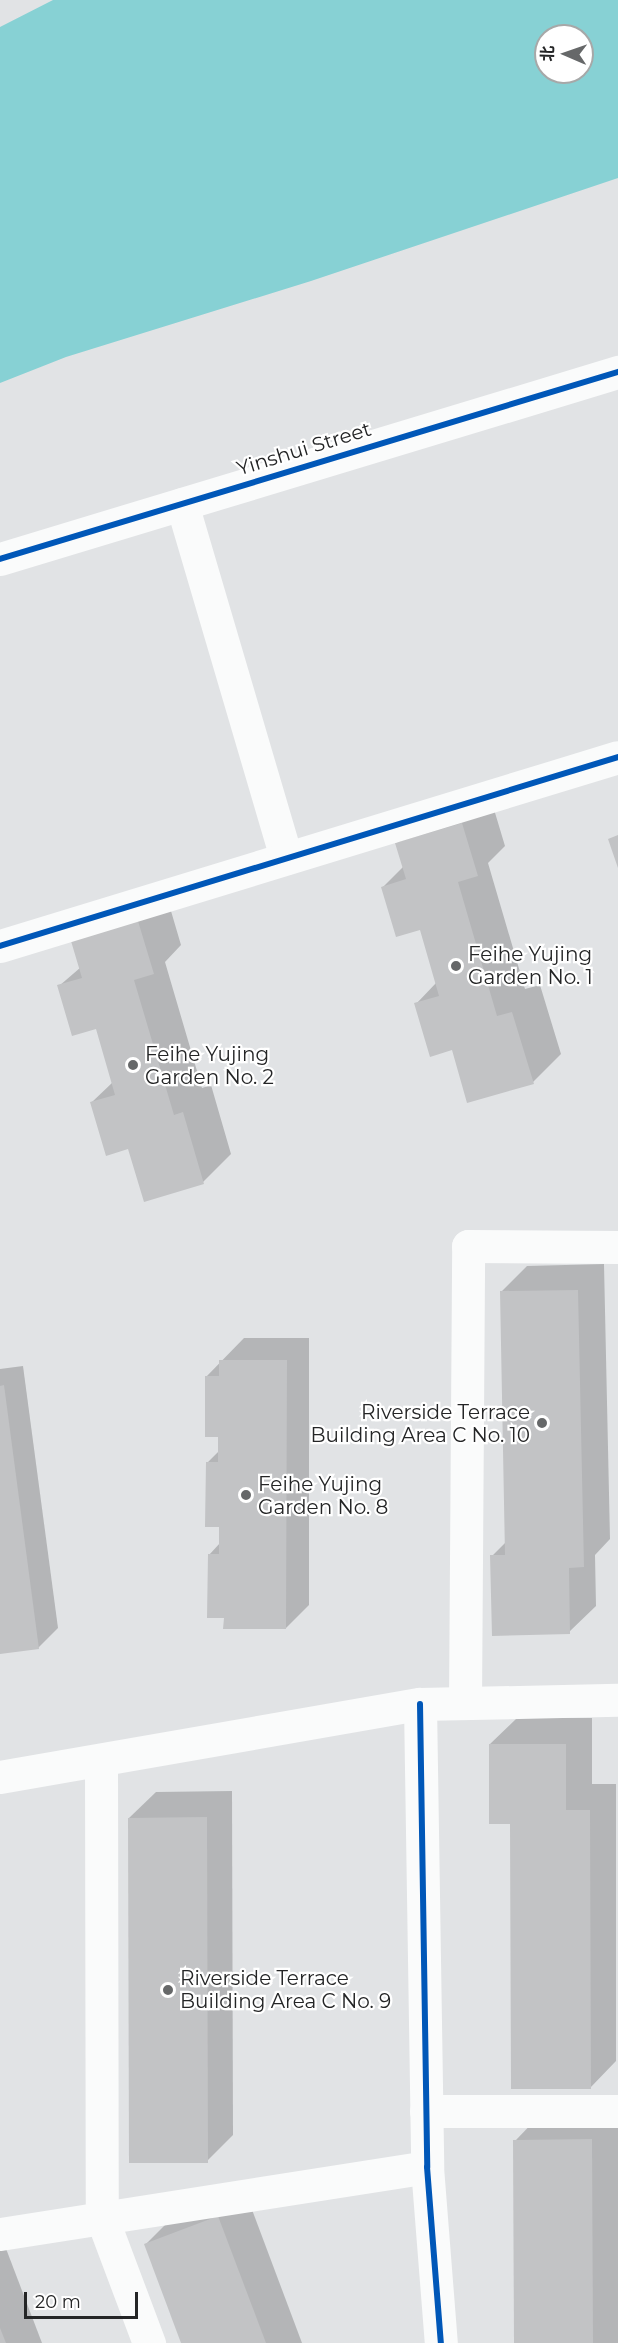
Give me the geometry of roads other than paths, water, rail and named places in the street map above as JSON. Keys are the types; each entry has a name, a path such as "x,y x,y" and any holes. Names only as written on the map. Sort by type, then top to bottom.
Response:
{"street":[{"name":"Yinshui Street","path":"0,559 618,372"},
{"path":"182,504 286,858"},
{"path":"0,946 618,757"},
{"path":"465,1703 468,1246 618,1247"},
{"path":"0,1778 420,1704 618,1700"},
{"path":"420,1704 427,2167 441,2343"},
{"path":"101,1760 102,2218 149,2343"},
{"path":"426,2111 618,2111"},
{"path":"0,2234 427,2167"}],"water":[{"path":"53,0 618,0 618,178 311,281 66,357 0,383 0,27"}],"place":[{"name":"Feihe Yujing Garden No. 1","path":"456,966"},
{"name":"Feihe Yujing Garden No. 2","path":"133,1065"},
{"name":"Riverside Terrace Building Area C No. 10","path":"542,1423"},
{"name":"Feihe Yujing Garden No. 8","path":"246,1495"},
{"name":"Riverside Terrace Building Area C No. 9","path":"168,1990"}]}
